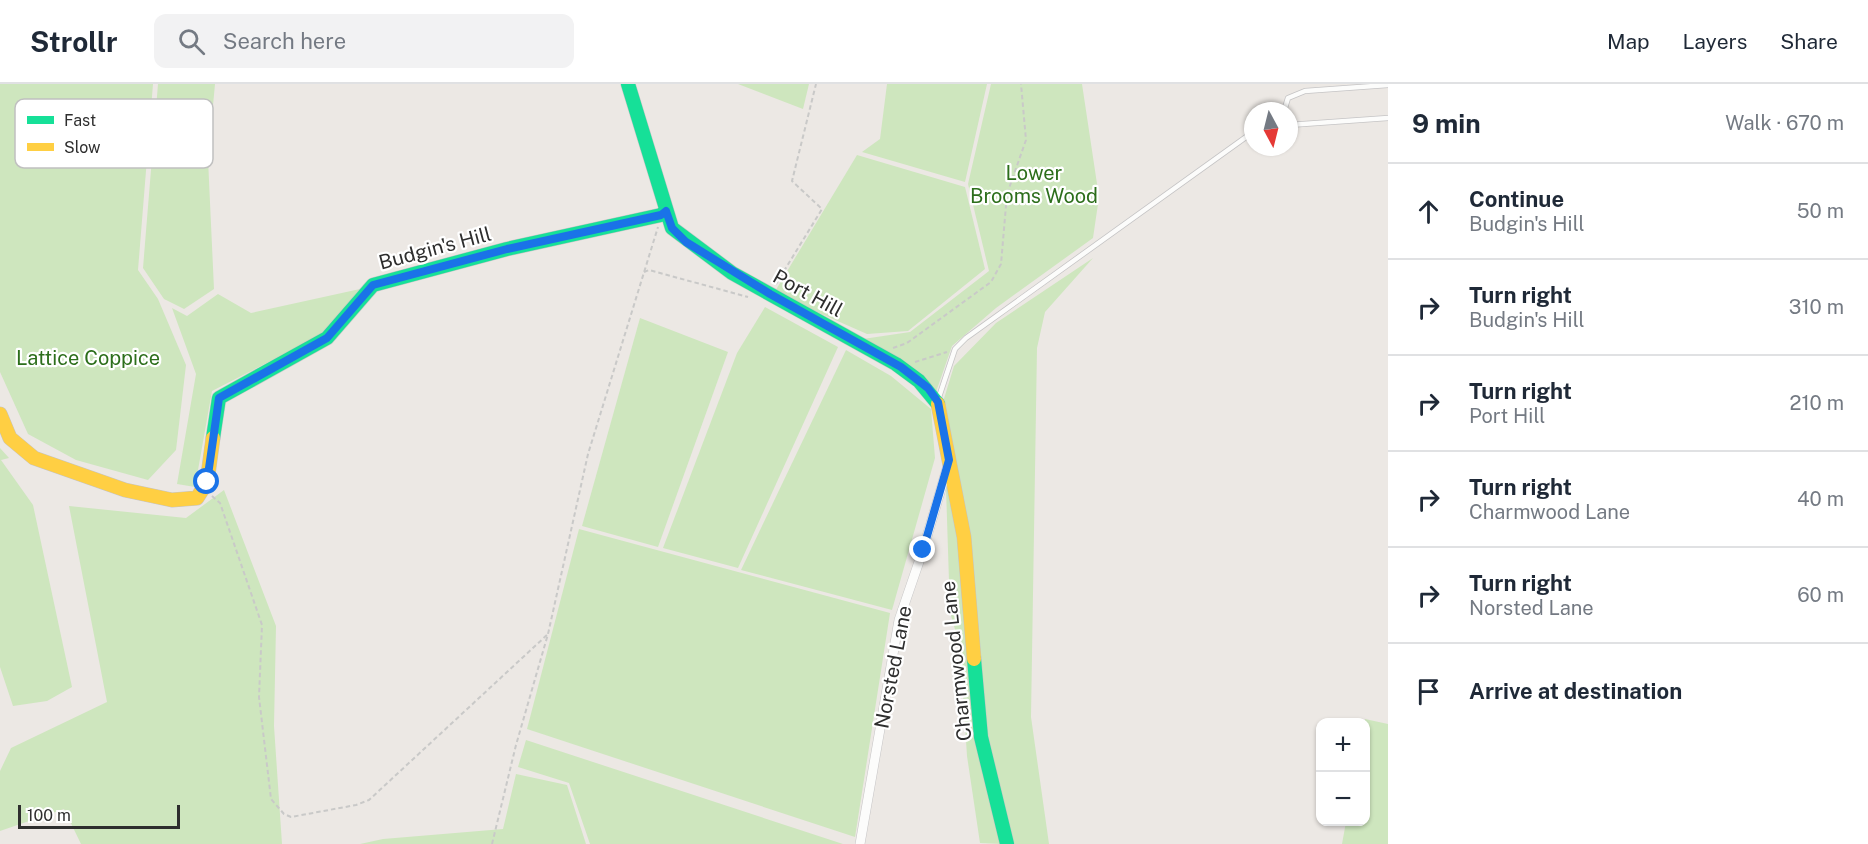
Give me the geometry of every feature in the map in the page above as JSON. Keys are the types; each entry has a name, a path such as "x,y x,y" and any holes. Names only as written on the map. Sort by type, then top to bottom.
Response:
{"street":[{"name":"Port Hill","path":"628,84 664,213 672,228 686,242 770,294 901,367 928,388 938,402"},
{"name":"Budgin's Hill","path":"203,488 207,482 219,398 327,338 373,285 507,249 664,213"},
{"name":"Charmwood Lane","path":"938,402 964,537 981,737 1007,844"},
{"path":"0,414 10,438 34,458 125,490 172,500 197,498 203,488"},
{"name":"Norsted Lane","path":"860,844 899,620 923,550 949,460"}],"lane":[{"path":"1287,102 1288,98 1305,91 1388,85"},
{"path":"1298,124 1388,118"},
{"path":"938,402 955,349 966,338 1244,138"}],"path":[{"path":"770,294 822,209 792,181 816,84"},
{"path":"878,354 907,343 991,282 1001,264 1007,194 1026,140 1021,84"},
{"path":"492,844 516,745 548,634 588,454 664,213"},
{"path":"644,272 649,270 749,298"},
{"path":"901,367 955,349"},
{"path":"203,488 220,503 262,625 259,697 272,799 284,814 291,817 369,800 548,634"}],"green space":[{"name":"Lattice Coppice","path":"0,84 153,84 152,99 15,99 15,168 146,168 138,270 158,299 186,365 176,450 148,480 76,460 28,434 0,372"},
{"path":"158,84 215,84 213,105 213,99 157,99"},
{"path":"738,84 809,84 803,109"},
{"path":"887,84 987,84 965,182 862,152 880,139"},
{"name":"Lower Brooms Wood","path":"991,84 1082,84 1099,197 1093,238 996,308 952,346 936,392 863,339 910,332 989,271 968,184"},
{"path":"857,155 965,187 985,269 908,331 867,334 774,293"},
{"path":"151,168 208,168 214,289 184,309 164,299 143,268"},
{"path":"1093,258 1045,312 1037,348 1031,717 1049,844 1011,844 986,739 943,402 954,366 996,323"},
{"path":"360,289 319,336 212,391 195,487 177,484 196,374 172,308 187,316 218,294 251,313"},
{"path":"765,307 838,347 738,568 663,548 737,353"},
{"path":"640,318 728,352 658,547 582,526"},
{"path":"846,350 891,376 931,409 935,458 892,610 741,570"},
{"path":"0,448 9,458 1,460 33,505 72,687 47,701 13,706 0,667"},
{"path":"950,485 1002,844 980,843 967,756 960,647 950,612 946,488"},
{"path":"224,490 276,626 274,726 282,844 81,844 64,809 0,831 0,771 11,748 107,702 69,506 186,518"},
{"path":"579,529 890,613 855,837 527,729"},
{"path":"1370,720 1388,724 1388,844 1342,844 1345,826 1370,826"},
{"path":"526,740 843,844 590,844 569,783 518,767"},
{"path":"516,774 567,785 586,844 360,844 383,839 503,829"}],"traffic: fast":[{"path":"628,84 672,228 732,273 896,364 919,381 938,404"},
{"path":"213,438 219,398 327,338 373,285 507,249 661,215 666,211"},
{"path":"974,659 981,737 1007,844"}],"traffic: slow":[{"path":"938,404 964,537 974,659"},
{"path":"0,414 10,438 34,458 125,490 172,500 197,498 207,482 213,438"}],"route":[{"path":"207,482 219,398 327,338 373,285 507,249 661,215 666,211 672,228 686,242 770,294 901,367 928,388 938,402 949,460 923,550"}]}
